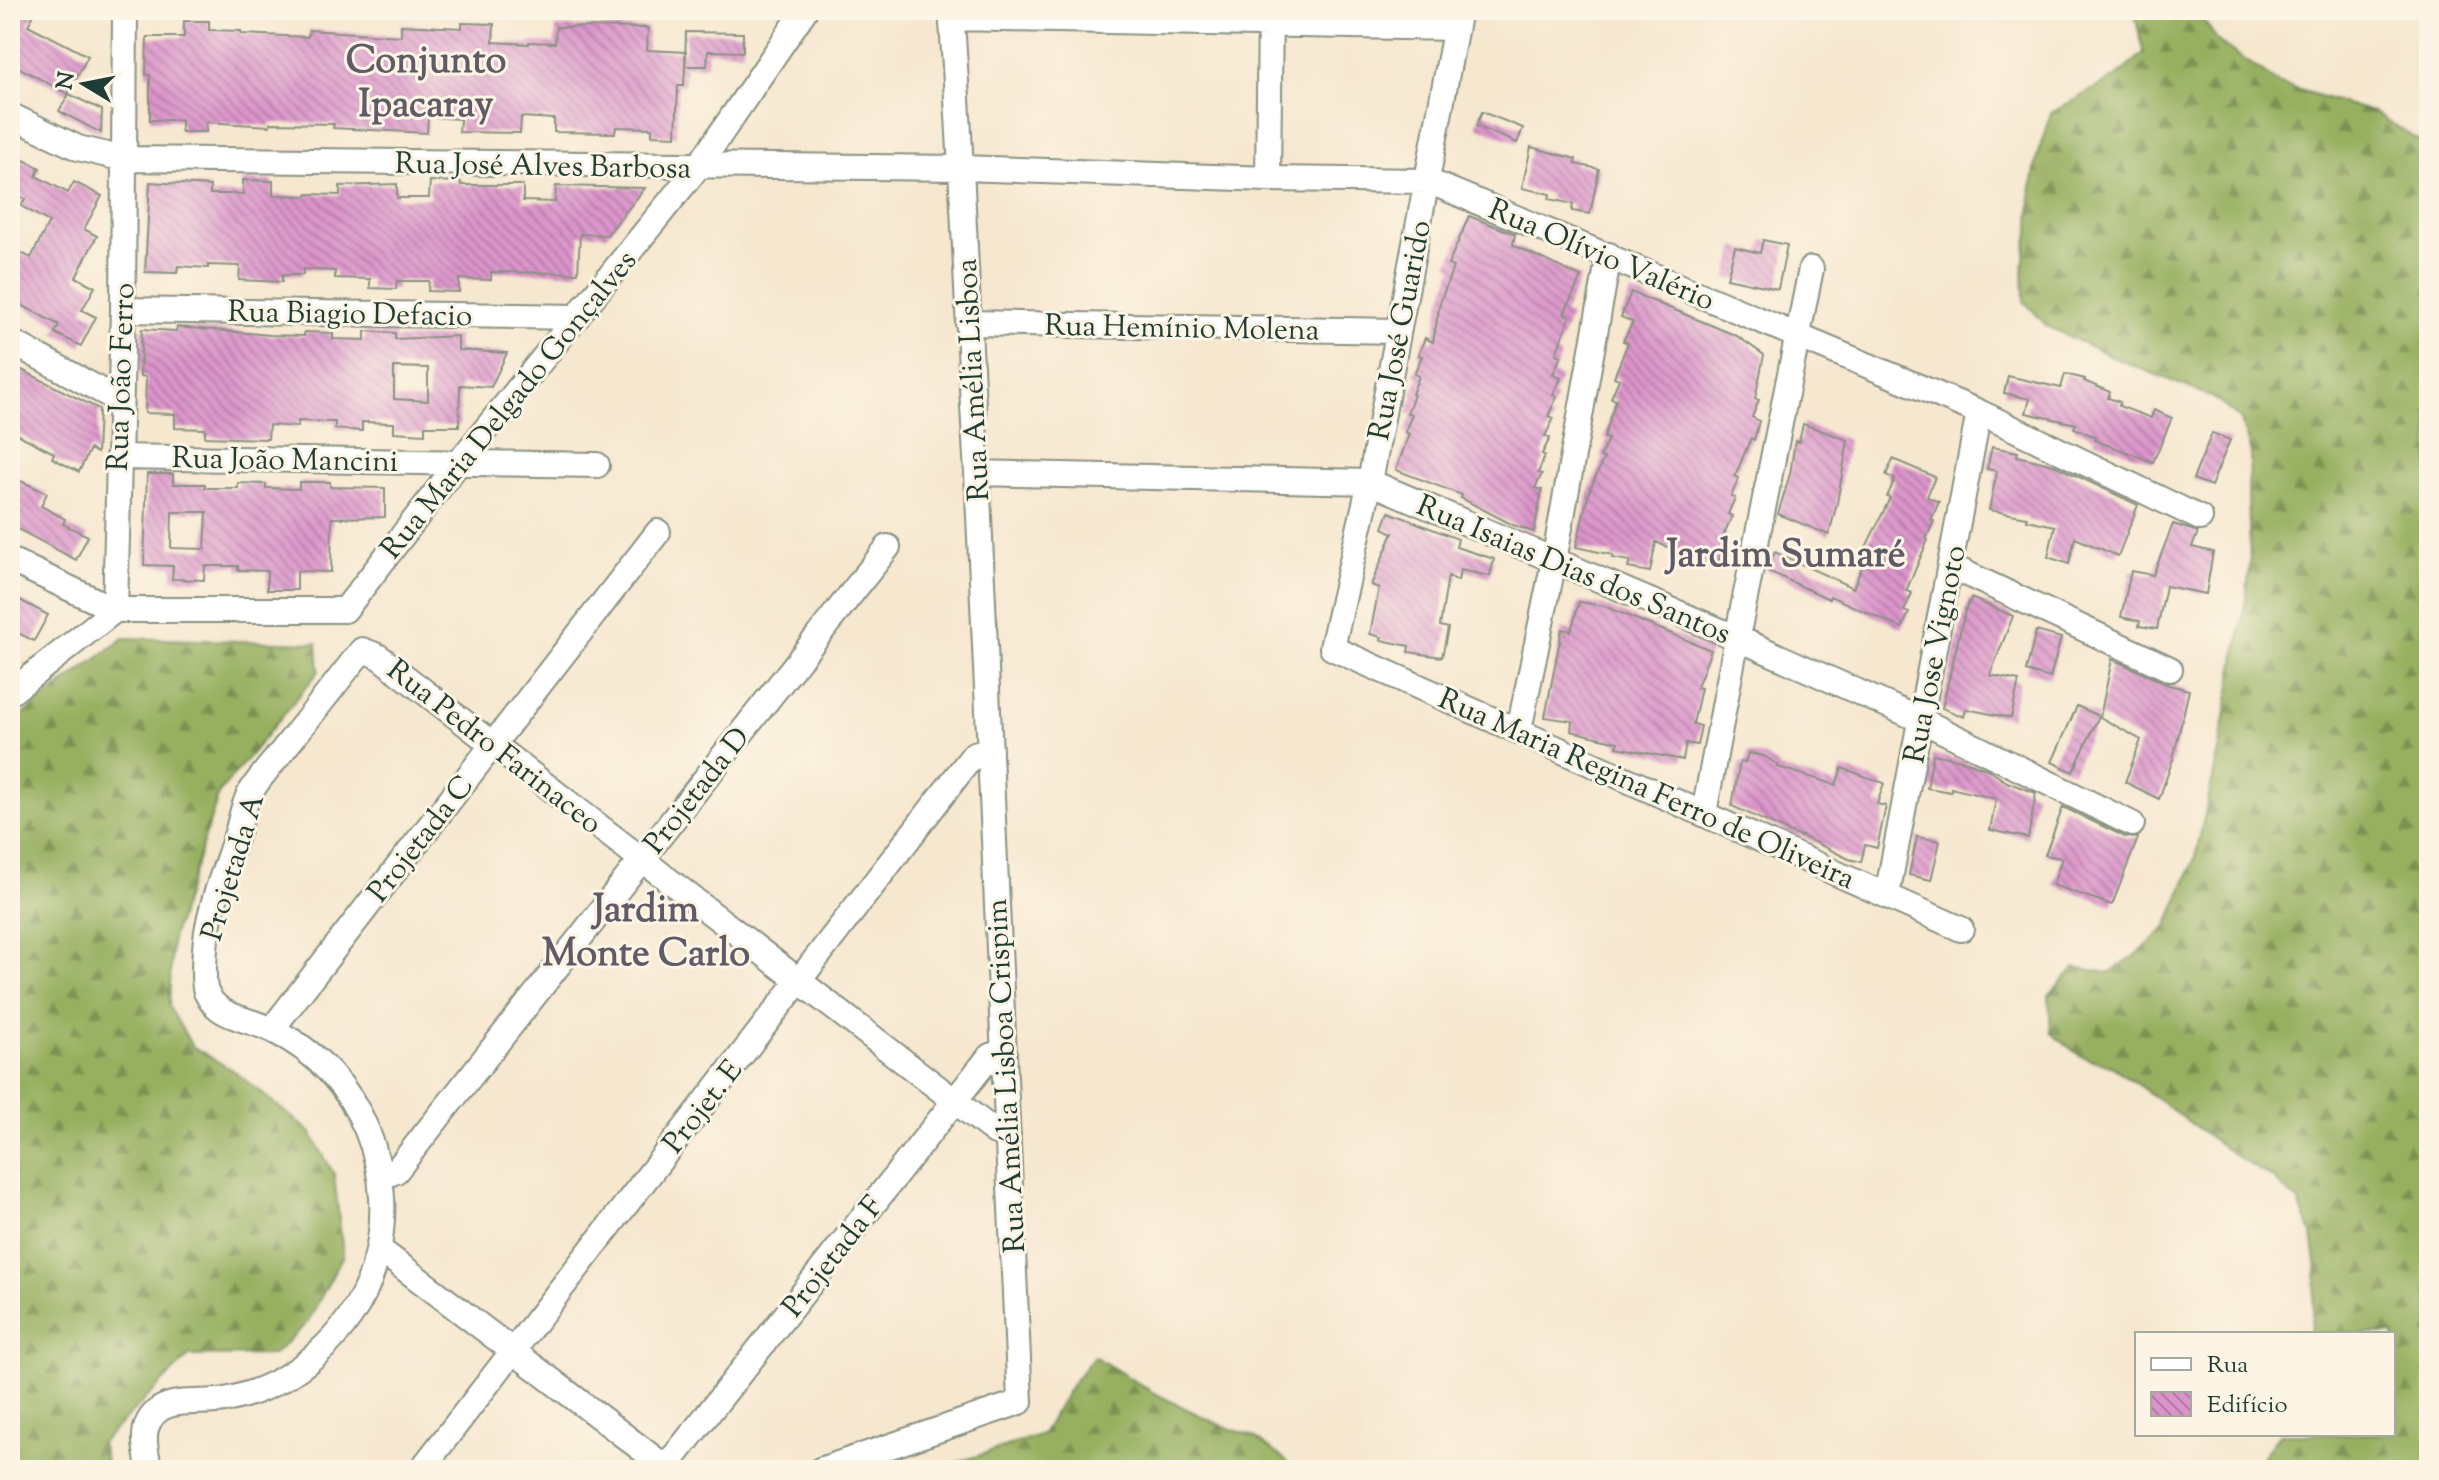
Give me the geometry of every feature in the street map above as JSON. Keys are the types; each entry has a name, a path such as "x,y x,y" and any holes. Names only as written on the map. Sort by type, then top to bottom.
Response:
{"street":[{"name":"Rua João Ferro","path":"115,610 123,310 125,10"},
{"name":"Rua Maria Delgado Gonçalves","path":"115,610 345,610 460,461 698,167 805,10"},
{"path":"952,14 1457,19"},
{"name":"Rua Amélia Lisboa","path":"952,14 990,750"},
{"path":"1268,179 1270,18"},
{"name":"Rua José Guarido","path":"1332,648 1370,482 1457,19"},
{"name":"Rua José Alves Barbosa","path":"10,115 78,148 124,159 962,168"},
{"name":"Rua Olívio Valério","path":"962,168 1268,179 1428,181 1979,412 2200,518"},
{"path":"1519,730 1554,561 1609,255"},
{"path":"1704,813 1811,269"},
{"name":"Rua Biagio Defacio","path":"123,310 577,317"},
{"name":"Rua Hemínio Molena","path":"968,323 1397,331"},
{"path":"10,341 120,401"},
{"name":"Rua Jose Vignoto","path":"1887,895 1979,412"},
{"name":"Rua João Mancini","path":"118,457 597,465"},
{"name":"Rua Isaias Dias dos Santos","path":"977,473 1370,482 1921,720 2132,824"},
{"name":"Projetada C","path":"272,1029 658,532"},
{"name":"Projetada D","path":"381,1177 396,1171 888,547"},
{"path":"10,560 115,610 10,693"},
{"path":"1950,566 2170,669"},
{"name":"Rua Maria Regina Ferro de Oliveira","path":"1332,648 1961,929"},
{"name":"Rua Pedro Farinaceo","path":"362,650 378,656 995,1132 1008,1134"},
{"name":"Projetada A","path":"150,1470 144,1439 152,1416 177,1403 214,1401 251,1393 296,1371 334,1338 349,1318 372,1273 379,1249 381,1177 368,1131 345,1090 312,1055 272,1029 221,1010 204,987 207,931 248,795 362,650"},
{"name":"Projet. E","path":"421,1470 974,754 990,750"},
{"name":"Rua Amélia Lisboa Crispim","path":"820,1470 1020,1402 990,750"},
{"name":"Projetada F","path":"668,1469 990,1056 1004,1051"},
{"path":"379,1249 668,1469"}],"green space":[{"path":"2129,10 2196,10 2219,42 2280,84 2375,113 2429,147 2429,1470 2252,1470 2278,1436 2395,1436 2395,1332 2310,1332 2317,1270 2312,1234 2298,1201 2271,1177 2240,1159 2113,1067 2079,1055 2051,1033 2049,995 2075,967 2109,973 2140,952 2167,927 2195,858 2219,751 2250,565 2248,488 2251,453 2241,420 2214,398 2115,358 2047,326 2024,301 2023,265 2030,227 2031,192 2038,153 2051,113 2117,76 2144,53 2135,16"},
{"path":"124,638 317,643 319,671 219,793 172,939 169,1007 192,1046 234,1071 310,1132 334,1174 343,1255 308,1322 273,1355 189,1356 101,1443 108,1470 10,1470 10,724"},
{"path":"1094,1356 1154,1393 1220,1425 1254,1437 1285,1460 1292,1470 936,1470 1042,1434 1072,1384"}],"building":[{"path":"10,10 36,10 28,25 88,56 68,94 10,63"},
{"path":"184,21 209,21 209,30 308,37 309,30 401,36 401,25 462,28 462,23 494,24 493,42 529,44 555,43 556,27 648,28 647,50 686,52 684,85 678,85 676,136 652,135 652,128 616,127 615,133 554,132 554,119 521,117 520,133 459,132 460,119 428,117 427,133 333,128 334,124 270,123 270,126 206,122 206,132 181,132 181,120 150,120 147,37 184,37"},
{"path":"686,32 743,33 743,52 708,51 707,66 685,66"},
{"path":"69,94 102,110 101,133 59,111"},
{"path":"1482,112 1523,128 1517,143 1476,126"},
{"path":"1531,147 1576,159 1575,164 1599,169 1590,214 1572,211 1573,204 1549,199 1550,194 1522,188"},
{"path":"10,153 40,168 36,176 68,193 74,182 102,196 84,229 97,236 76,277 95,287 82,310 96,317 81,346 55,333 59,325 10,299 10,247 31,258 49,222 21,206 25,199 10,191"},
{"path":"243,180 273,181 273,195 307,196 340,195 340,186 397,184 397,198 429,198 430,181 461,182 461,185 523,185 523,201 555,202 556,186 645,188 607,235 580,234 578,273 491,272 491,280 459,279 459,292 428,291 429,281 397,281 396,289 370,288 370,279 335,278 335,271 303,269 303,275 282,275 282,282 239,280 240,266 178,266 177,273 145,272 150,182 210,186 210,194 243,194"},
{"path":"1469,216 1515,234 1513,245 1581,277 1564,314 1570,316 1556,354 1561,356 1553,374 1561,378 1548,416 1554,418 1545,436 1550,438 1542,454 1545,456 1538,473 1542,474 1535,488 1542,490 1534,532 1513,525 1461,498 1462,495 1396,470 1409,434 1405,432 1412,414 1407,413 1419,376 1414,374 1422,356 1418,355 1425,338 1433,342 1440,303 1453,267 1448,265"},
{"path":"1763,240 1787,245 1778,289 1727,278 1735,247 1760,253"},
{"path":"1631,292 1737,336 1764,355 1755,399 1759,400 1752,417 1759,421 1754,440 1751,438 1735,476 1739,478 1728,514 1732,516 1724,534 1727,535 1716,569 1656,542 1650,572 1628,568 1630,561 1612,558 1613,555 1576,547 1589,492 1604,458 1600,457 1608,439 1604,438 1616,400 1611,398 1619,379 1614,377 1628,343 1623,341 1633,322 1621,317"},
{"path":"177,327 270,335 333,333 333,339 365,340 365,331 395,333 395,339 458,336 458,350 507,353 491,387 460,385 459,426 425,426 425,434 394,432 394,423 362,422 362,431 335,429 335,422 298,421 298,427 269,425 268,439 205,437 205,429 175,428 175,414 145,413 146,377 140,376 142,329 176,331","holes":["394,367 428,368 428,401 394,399"]},
{"path":"10,364 99,409 97,453 90,449 79,472 52,458 54,453 11,431 19,416 10,412"},
{"path":"2065,374 2085,379 2110,392 2108,398 2120,402 2119,406 2151,418 2154,410 2172,418 2153,462 2094,440 2096,437 2074,428 2076,424 2026,413 2030,399 2004,393 2008,376 2061,388"},
{"path":"1803,424 1848,440 1829,535 1778,514 1790,474 1795,441 1799,442"},
{"path":"2212,433 2230,440 2211,486 2193,479"},
{"path":"1992,447 2018,452 2017,456 2054,465 2138,505 2118,556 2075,538 2069,564 2048,557 2055,526 1989,510 1997,471 1987,469"},
{"path":"1893,459 1935,477 1927,497 1939,502 1931,520 1934,521 1928,540 1906,591 1912,593 1904,611 1909,613 1902,628 1766,570 1775,552 1853,588 1869,551 1865,549 1890,498 1887,497 1895,479 1886,475"},
{"path":"147,474 173,474 173,484 205,484 205,488 238,488 238,483 299,489 299,482 330,482 330,487 385,488 385,517 332,518 331,572 297,571 297,590 267,590 267,571 238,570 238,566 205,566 204,580 172,579 173,566 144,565","holes":["172,512 207,512 205,549 171,548"]},
{"path":"10,476 47,493 41,506 65,519 63,524 88,536 76,560 10,525"},
{"path":"1389,512 1458,539 1456,547 1494,559 1490,576 1460,570 1458,581 1448,576 1440,626 1448,628 1442,657 1408,652 1409,646 1381,640 1382,637 1370,634 1379,588 1371,585 1393,533 1383,528"},
{"path":"2173,524 2198,532 2192,547 2213,552 2206,594 2166,586 2157,629 2139,626 2140,621 2121,617 2131,571 2153,575"},
{"path":"1971,598 2013,616 1990,675 2019,681 2011,718 1966,709 1964,717 1942,708 1965,611"},
{"path":"18,599 48,615 34,641 10,629 10,603 15,606"},
{"path":"1579,602 1604,606 1711,650 1697,687 1701,688 1693,724 1701,726 1697,745 1686,743 1683,760 1617,747 1618,742 1571,731 1572,721 1545,717 1562,629 1571,631"},
{"path":"2036,631 2061,638 2050,678 2026,671"},
{"path":"2112,659 2169,685 2189,690 2173,759 2159,799 2125,782 2141,740 2100,717"},
{"path":"2077,706 2099,716 2073,772 2052,762"},
{"path":"1748,753 1764,756 1778,767 1836,785 1842,768 1884,783 1877,804 1886,806 1877,848 1865,845 1861,862 1849,859 1732,806 1740,762 1745,763"},
{"path":"1933,754 1987,769 2007,782 2036,793 2028,838 1990,830 1996,799 1951,788 1951,792 1927,788"},
{"path":"2063,807 2125,837 2138,838 2112,905 2053,885 2062,858 2045,855"},
{"path":"1917,837 1940,841 1931,880 1909,875"}],"district":[{"name":"Conjunto Ipacaray","path":"426,81"},
{"name":"Jardim Sumaré","path":"1786,553"},
{"name":"Jardim Monte Carlo","path":"646,930"}]}
